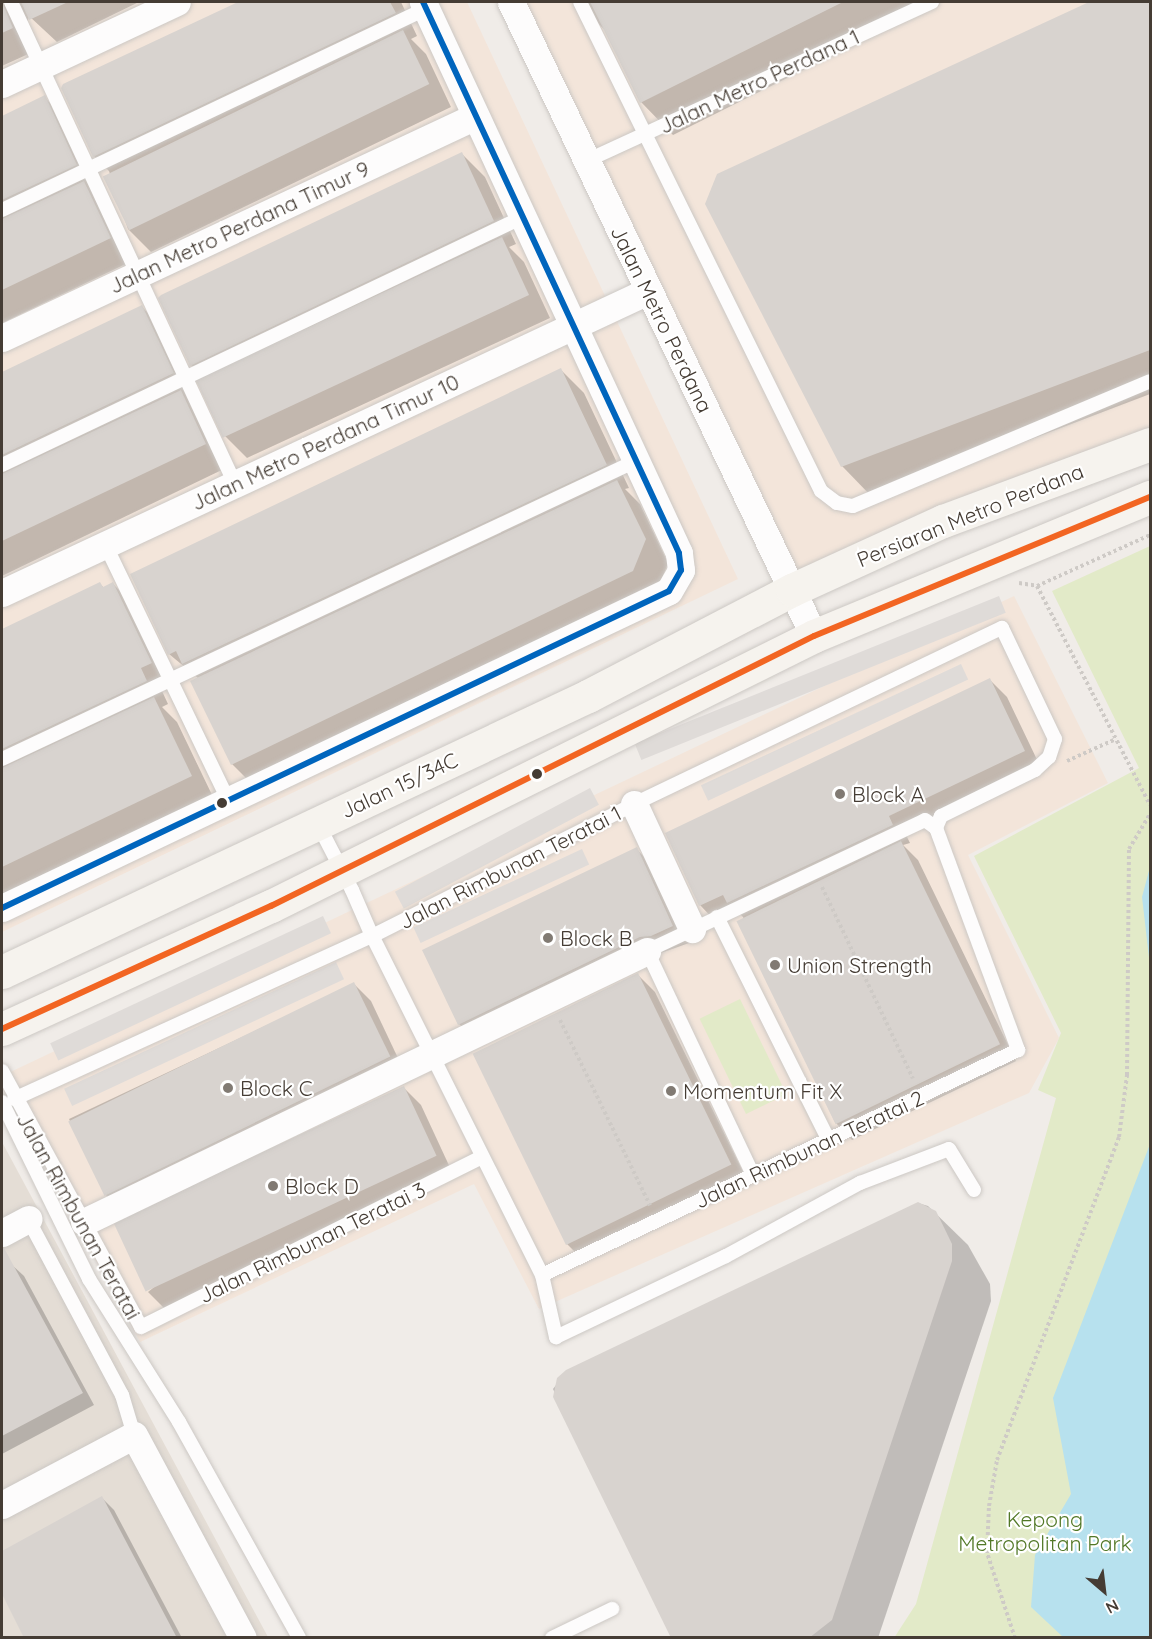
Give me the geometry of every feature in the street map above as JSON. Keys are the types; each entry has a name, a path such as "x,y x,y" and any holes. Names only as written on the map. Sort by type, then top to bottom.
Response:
{"street":[{"path":"2,84 177,2"},
{"name":"Jalan Metro Perdana","path":"511,2 814,636"},
{"path":"2,908 669,591 681,570 679,553 424,5"},
{"name":"Jalan Metro Perdana Timur 9","path":"2,338 476,116"},
{"name":"Jalan Metro Perdana Timur 10","path":"2,593 648,291"},
{"name":"Persiaran Metro Perdana","path":"792,590 943,521 1150,444"},
{"path":"2,1029 340,872 814,636 1150,497"},
{"name":"Jalan 15/34C","path":"2,972 588,696 792,590"},
{"path":"634,804 692,929"},
{"path":"84,1222 647,951"},
{"path":"2,1233 27,1219"},
{"path":"2,1505 134,1435 243,1638"}],"lane":[{"path":"11,2 235,484"},
{"path":"580,2 643,134 821,491 837,503 853,506 1150,381"},
{"name":"Jalan Metro Perdana 1","path":"586,161 932,2"},
{"path":"2,210 424,5"},
{"path":"2,465 523,217"},
{"path":"2,759 636,461"},
{"path":"105,544 229,802"},
{"name":"Jalan Rimbunan Teratai 1","path":"8,1100 372,936 634,804 1002,628 1055,739 1049,757"},
{"path":"753,1175 647,951 925,820 936,828 942,816 1035,770 1049,757"},
{"path":"318,824 542,1275 556,1337 726,1256 860,1183 949,1149 974,1190"},
{"name":"Jalan Rimbunan Teratai 2","path":"542,1275 1017,1050 936,828"},
{"path":"717,917 828,1139"},
{"name":"Jalan Rimbunan Teratai","path":"2,1071 8,1100 84,1222 141,1327"},
{"path":"8,1100 89,1279 179,1422 299,1638"},
{"name":"Jalan Rimbunan Teratai 3","path":"141,1327 482,1158"},
{"path":"27,1219 122,1395 134,1435"},
{"path":"552,1638 612,1609"}],"path":[{"path":"1037,586 1150,806"},
{"path":"1049,757 1071,762 1116,739"},
{"path":"1015,1638 987,1553 989,1506 997,1460 1119,1137 1127,1075 1130,849 1150,814"},
{"path":"814,871 921,1095"},
{"path":"549,998 657,1221"}],"shaded area":[{"path":"2,2 467,2 738,579 2,932"},
{"path":"520,2 1150,2 1150,428 795,572"},
{"path":"999,596 1006,613 641,760 635,743"},
{"path":"1014,596 1108,783 968,855 1059,1038 1029,1093 539,1309 474,1184 140,1342 2,1088 2,1076"},
{"path":"961,664 968,679 708,801 701,785"},
{"path":"590,788 599,805 404,909 395,892"},
{"path":"582,849 589,864 421,943 413,928"},
{"path":"323,916 331,933 58,1060 50,1043"},
{"path":"336,962 344,979 72,1106 64,1089"},
{"path":"2,1142 268,1637 2,1637"}],"green space":[{"name":"Kepong Metropolitan Park","path":"1150,546 1150,1637 894,1638 916,1604 1056,1098 1038,1090 1061,1033 974,856 1139,768 1052,591"},
{"path":"740,999 786,1094 746,1114 700,1019"}],"water":[{"path":"1150,867 1150,966 1142,897"},
{"path":"1150,1144 1150,1637 1063,1637 1031,1607 1035,1555 1071,1494 1053,1398"}],"building":[{"path":"2,2 13,28 2,33"},
{"path":"21,2 68,2 29,20"},
{"path":"238,2 390,2 396,13 93,157 61,88 63,84"},
{"path":"590,2 843,2 640,103"},
{"path":"1089,2 1150,2 1150,350 841,467 705,204 717,174"},
{"path":"403,30 429,84 129,230 103,176"},
{"path":"45,95 77,165 2,200 2,116"},
{"path":"462,152 494,221 190,366 158,298 161,295"},
{"path":"84,181 111,238 2,290 2,219"},
{"path":"502,237 529,295 223,438 196,380"},
{"path":"142,305 174,373 2,455 2,372"},
{"path":"561,368 607,465 182,664 176,651 168,655 130,574"},
{"path":"181,390 206,444 2,541 2,474"},
{"path":"617,480 646,539 633,571 231,765 190,681"},
{"path":"100,582 103,587 113,582 152,663 141,668 147,681 2,749 2,629"},
{"name":"Block A","path":"990,678 1025,751 889,816 893,825 727,903 723,895 699,906 665,833"},
{"path":"154,697 192,776 2,867 2,768"},
{"path":"901,841 1000,1044 836,1124 737,921"},
{"name":"Block B","path":"637,847 673,926 651,936 640,937 458,1025 422,950"},
{"path":"638,973 731,1164 566,1245 473,1054"},
{"name":"Block C","path":"354,982 390,1057 105,1196 68,1121"},
{"name":"Block D","path":"404,1086 437,1156 146,1291 113,1222"},
{"path":"918,1202 936,1211 952,1244 952,1261 832,1620 809,1638 671,1638 553,1397 557,1378 566,1370"},
{"path":"4,1248 83,1393 2,1436 2,1249"},
{"path":"102,1496 177,1638 24,1638 2,1594 2,1551"}],"transit line":[{"path":"2,908 669,591 681,570 679,553 423,2"},
{"path":"2,1029 271,906 814,636 1150,497"}],"place":[{"name":"Block A","path":"840,794"},
{"name":"Block B","path":"548,938"},
{"name":"Union Strength","path":"775,965"},
{"name":"Block C","path":"228,1088"},
{"name":"Momentum Fit X","path":"671,1091"},
{"name":"Block D","path":"273,1186"}]}
